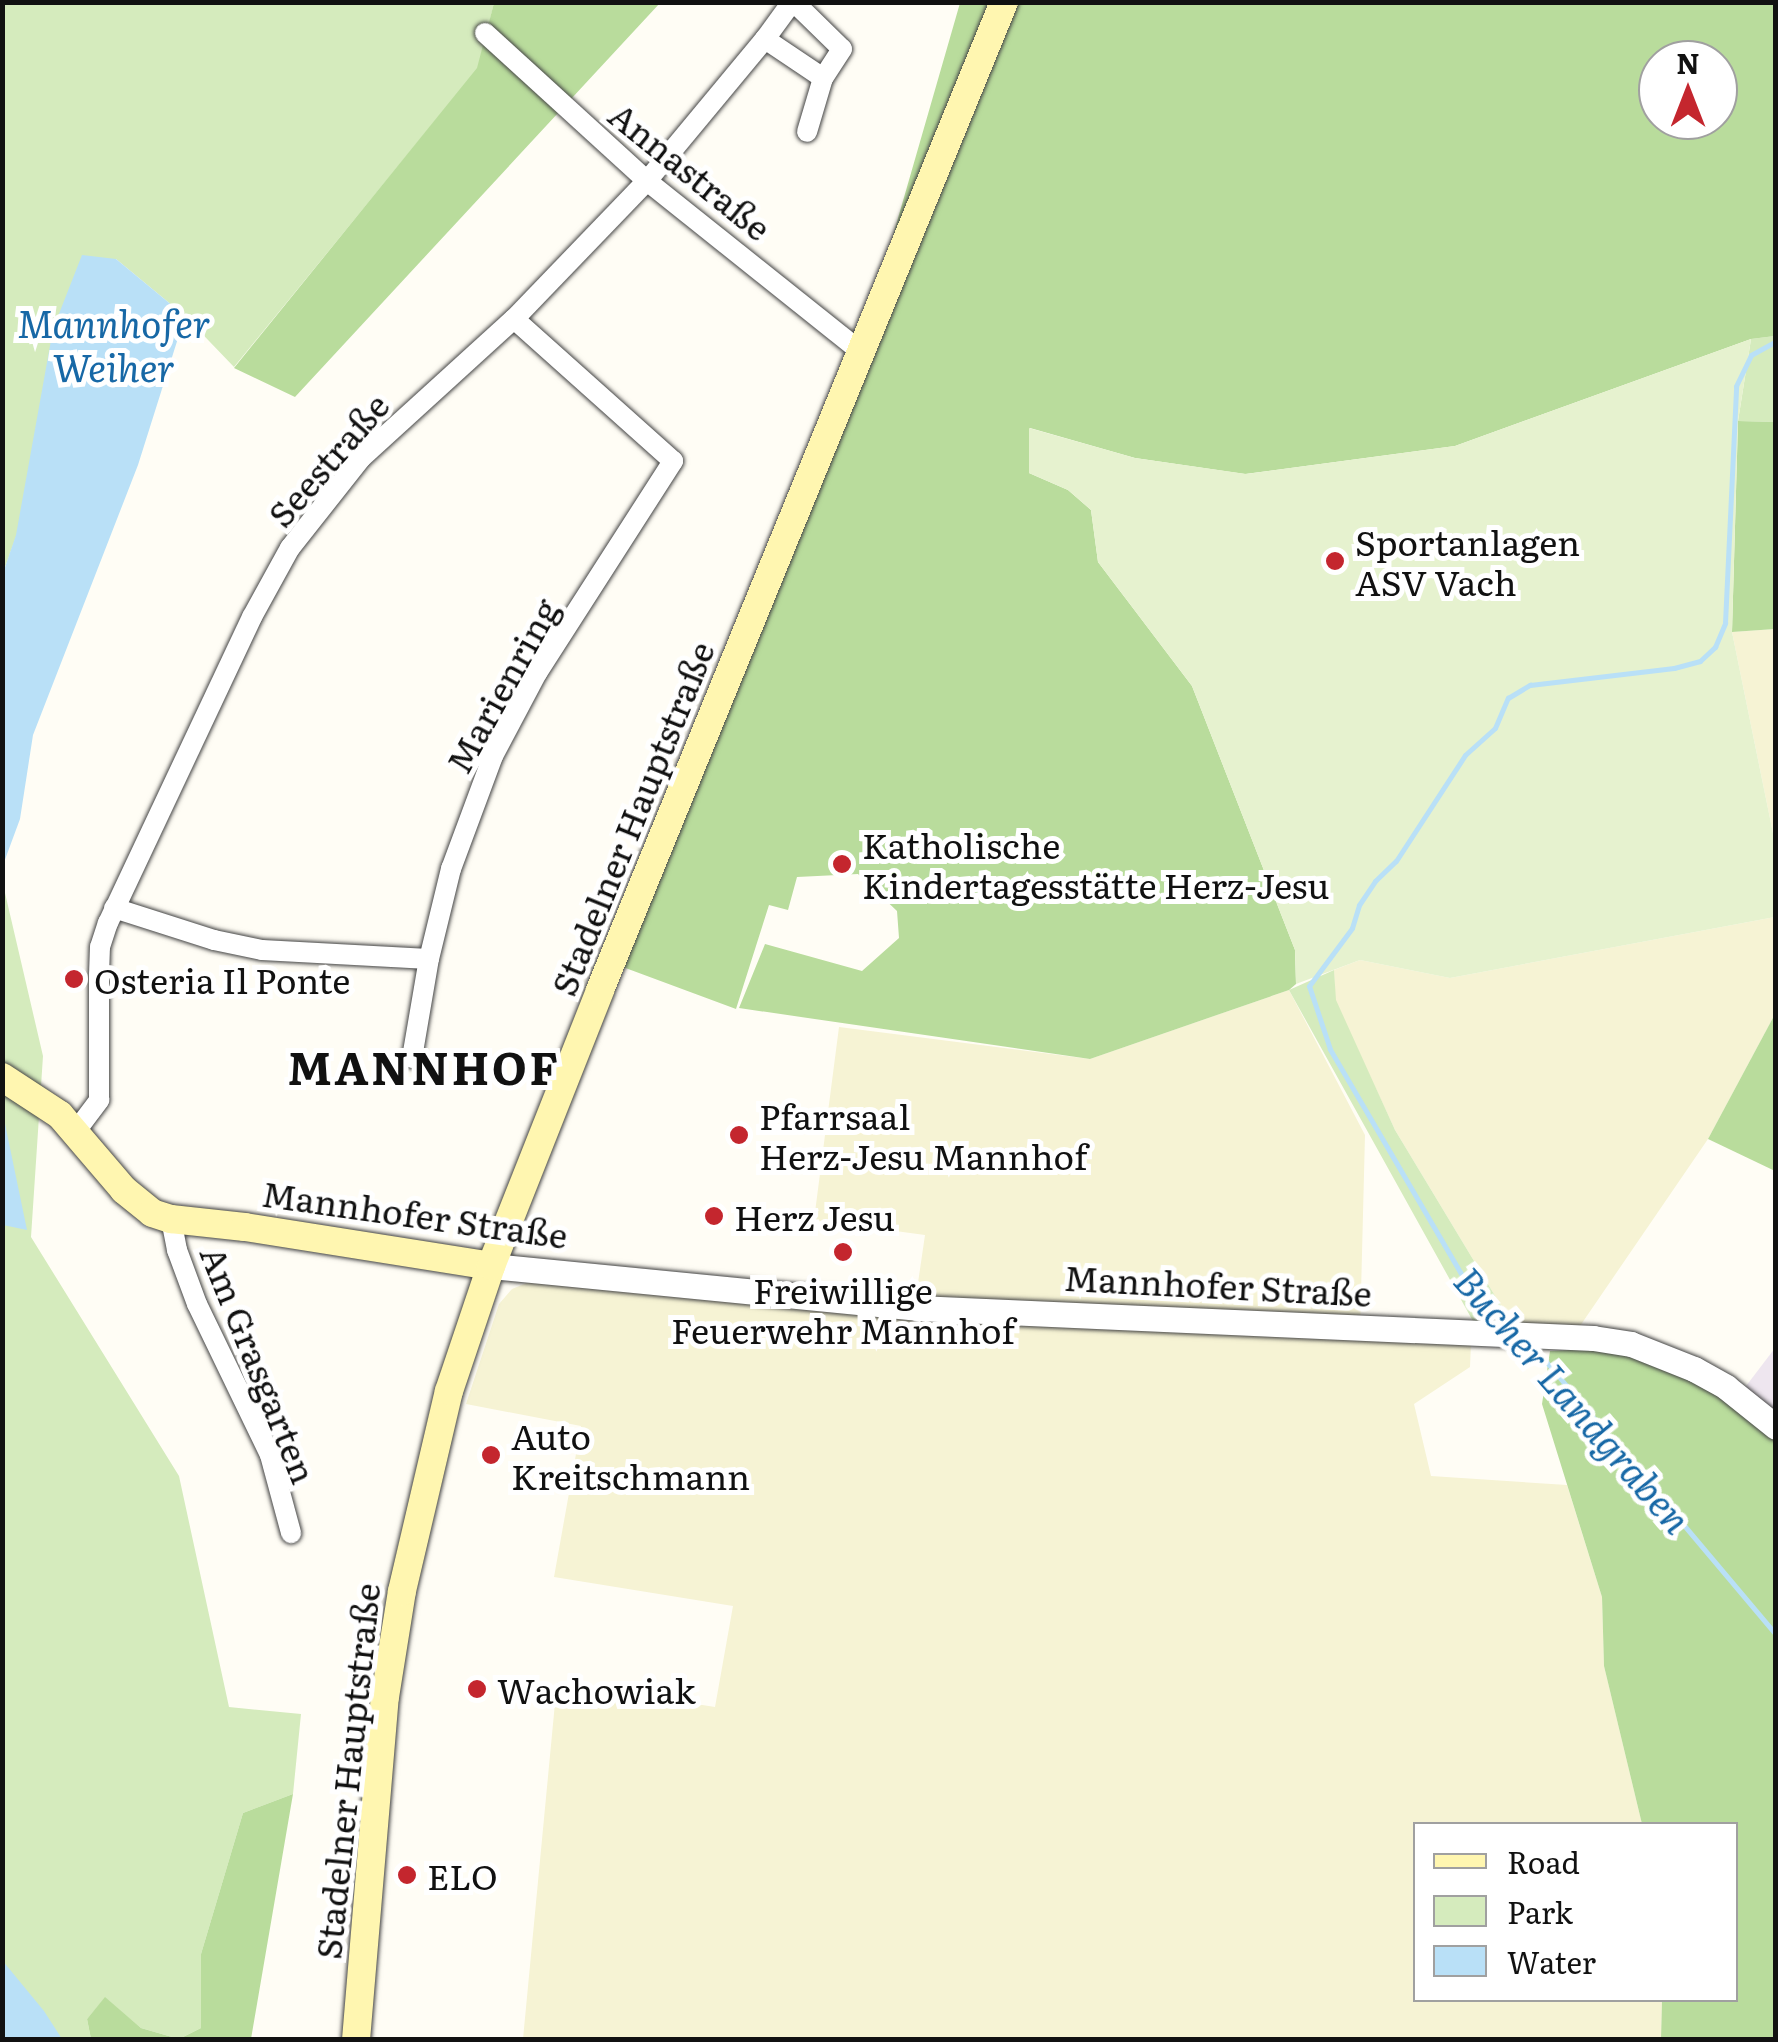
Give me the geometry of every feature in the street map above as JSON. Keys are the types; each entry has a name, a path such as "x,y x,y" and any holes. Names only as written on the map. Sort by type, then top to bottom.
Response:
{"main road":[{"name":"Stadelner Hauptstraße","path":"356,2040 379,1753 402,1591 449,1391 491,1266 1004,2"},
{"name":"Mannhofer Straße","path":"2,1077 34,1094 76,1132 137,1204 171,1220 246,1226 491,1266"}],"street":[{"name":"Seestraße","path":"76,1132 99,1100 100,947 114,908 252,617 290,548 361,458 514,319 647,181 793,2 842,50 822,78 807,132"},
{"name":"Annastraße","path":"486,33 647,181 861,352"},
{"path":"765,39 822,78"},
{"name":"Marienring","path":"412,1058 429,958 451,869 493,756 537,673 672,461 514,319"},
{"path":"114,908 214,940 262,950 429,958"},
{"name":"Am Grasgarten","path":"171,1220 176,1250 198,1304 270,1455 291,1534"},
{"name":"Mannhofer Straße","path":"491,1266 917,1308 1557,1336 1631,1344 1726,1386 1776,1427"}],"shaded area":[{"path":"1775,629 1775,843 1732,632"},
{"path":"1775,917 1775,1014 1708,1139 1580,1326 1512,1324 1395,1130 1335,1000 1334,970 1360,960 1450,978"},
{"path":"1289,990 1365,1135 1360,1333 1471,1343 1470,1367 1414,1404 1431,1476 1567,1485 1602,1597 1604,1666 1642,1822 1413,1822 1413,2002 1662,2002 1661,2039 523,2039 557,1682 715,1707 733,1606 554,1577 581,1426 466,1404 499,1304 512,1289 529,1282 913,1317 925,1235 814,1220 839,1027 1090,1059"},
{"path":"1775,1348 1775,1415 1743,1390"}],"green space":[{"path":"3,3 494,3 478,68 234,367 185,316 116,259 3,573"},
{"path":"494,3 660,3 295,397 234,368 477,68"},
{"path":"960,3 1775,3 1775,336 1751,339 1455,446 1245,474 1135,458 1030,428 1029,473 1068,490 1091,510 1098,562 1192,686 1295,950 1296,984 1289,990 1090,1059 739,1008 765,944 862,971 899,938 897,911 858,874 797,877 788,910 769,905 736,1009 612,963 858,357"},
{"path":"1775,336 1775,422 1738,421 1751,339"},
{"path":"1751,339 1738,421 1732,632 1775,843 1775,917 1450,978 1360,960 1296,984 1295,950 1192,686 1098,562 1091,510 1068,490 1029,473 1029,428 1135,458 1246,474 1455,446"},
{"path":"1738,421 1775,422 1775,629 1732,632"},
{"path":"2,880 43,1056 31,1237 179,1476 229,1707 301,1714 293,1794 243,1813 201,1954 201,2028 179,2039 141,2028 105,1998 87,2019 91,2039 3,2039"},
{"path":"1334,970 1336,1000 1395,1130 1512,1324 1474,1323 1289,990"},
{"path":"1775,1014 1776,1171 1708,1139"},
{"path":"1596,1349 1656,1360 1775,1415 1775,2039 1661,2039 1662,2002 1738,2002 1738,1822 1642,1822 1604,1666 1602,1597 1542,1404 1550,1351"},
{"path":"293,1794 251,2039 179,2039 201,2028 201,1954 243,1813"},
{"path":"105,1997 141,2028 179,2039 91,2039 87,2019"}],"water":[{"name":"Mannhofer Weiher","path":"82,255 116,259 185,316 138,465 33,735 20,819 3,865 3,573 16,535 53,329"},
{"path":"4,1119 27,1230 3,1225"},
{"path":"2,1960 44,2011 62,2039 3,2039"}],"waterway":[{"name":"Bucher Landgraben","path":"1511,1325 1463,1277 1330,1049 1309,986 1352,928 1359,905 1375,881 1396,861 1465,755 1495,728 1508,698 1530,685 1674,668 1700,661 1715,647 1725,623 1736,386 1751,355 1776,341"},
{"name":"Bucher Landgraben","path":"1533,1346 1776,1635"}],"place":[{"name":"Sportanlagen ASV Vach","path":"1335,561"},
{"name":"Katholische Kindertagesstätte Herz-Jesu","path":"842,864"},
{"name":"Osteria Il Ponte","path":"74,979"},
{"name":"Pfarrsaal Herz-Jesu Mannhof","path":"739,1135"},
{"name":"Herz Jesu","path":"714,1216"},
{"name":"Freiwillige Feuerwehr Mannhof","path":"843,1252"},
{"name":"Auto Kreitschmann","path":"491,1455"},
{"name":"Wachowiak","path":"477,1689"},
{"name":"ELO","path":"407,1875"}],"district":[{"name":"MANNHOF","path":"424,1066"}]}
